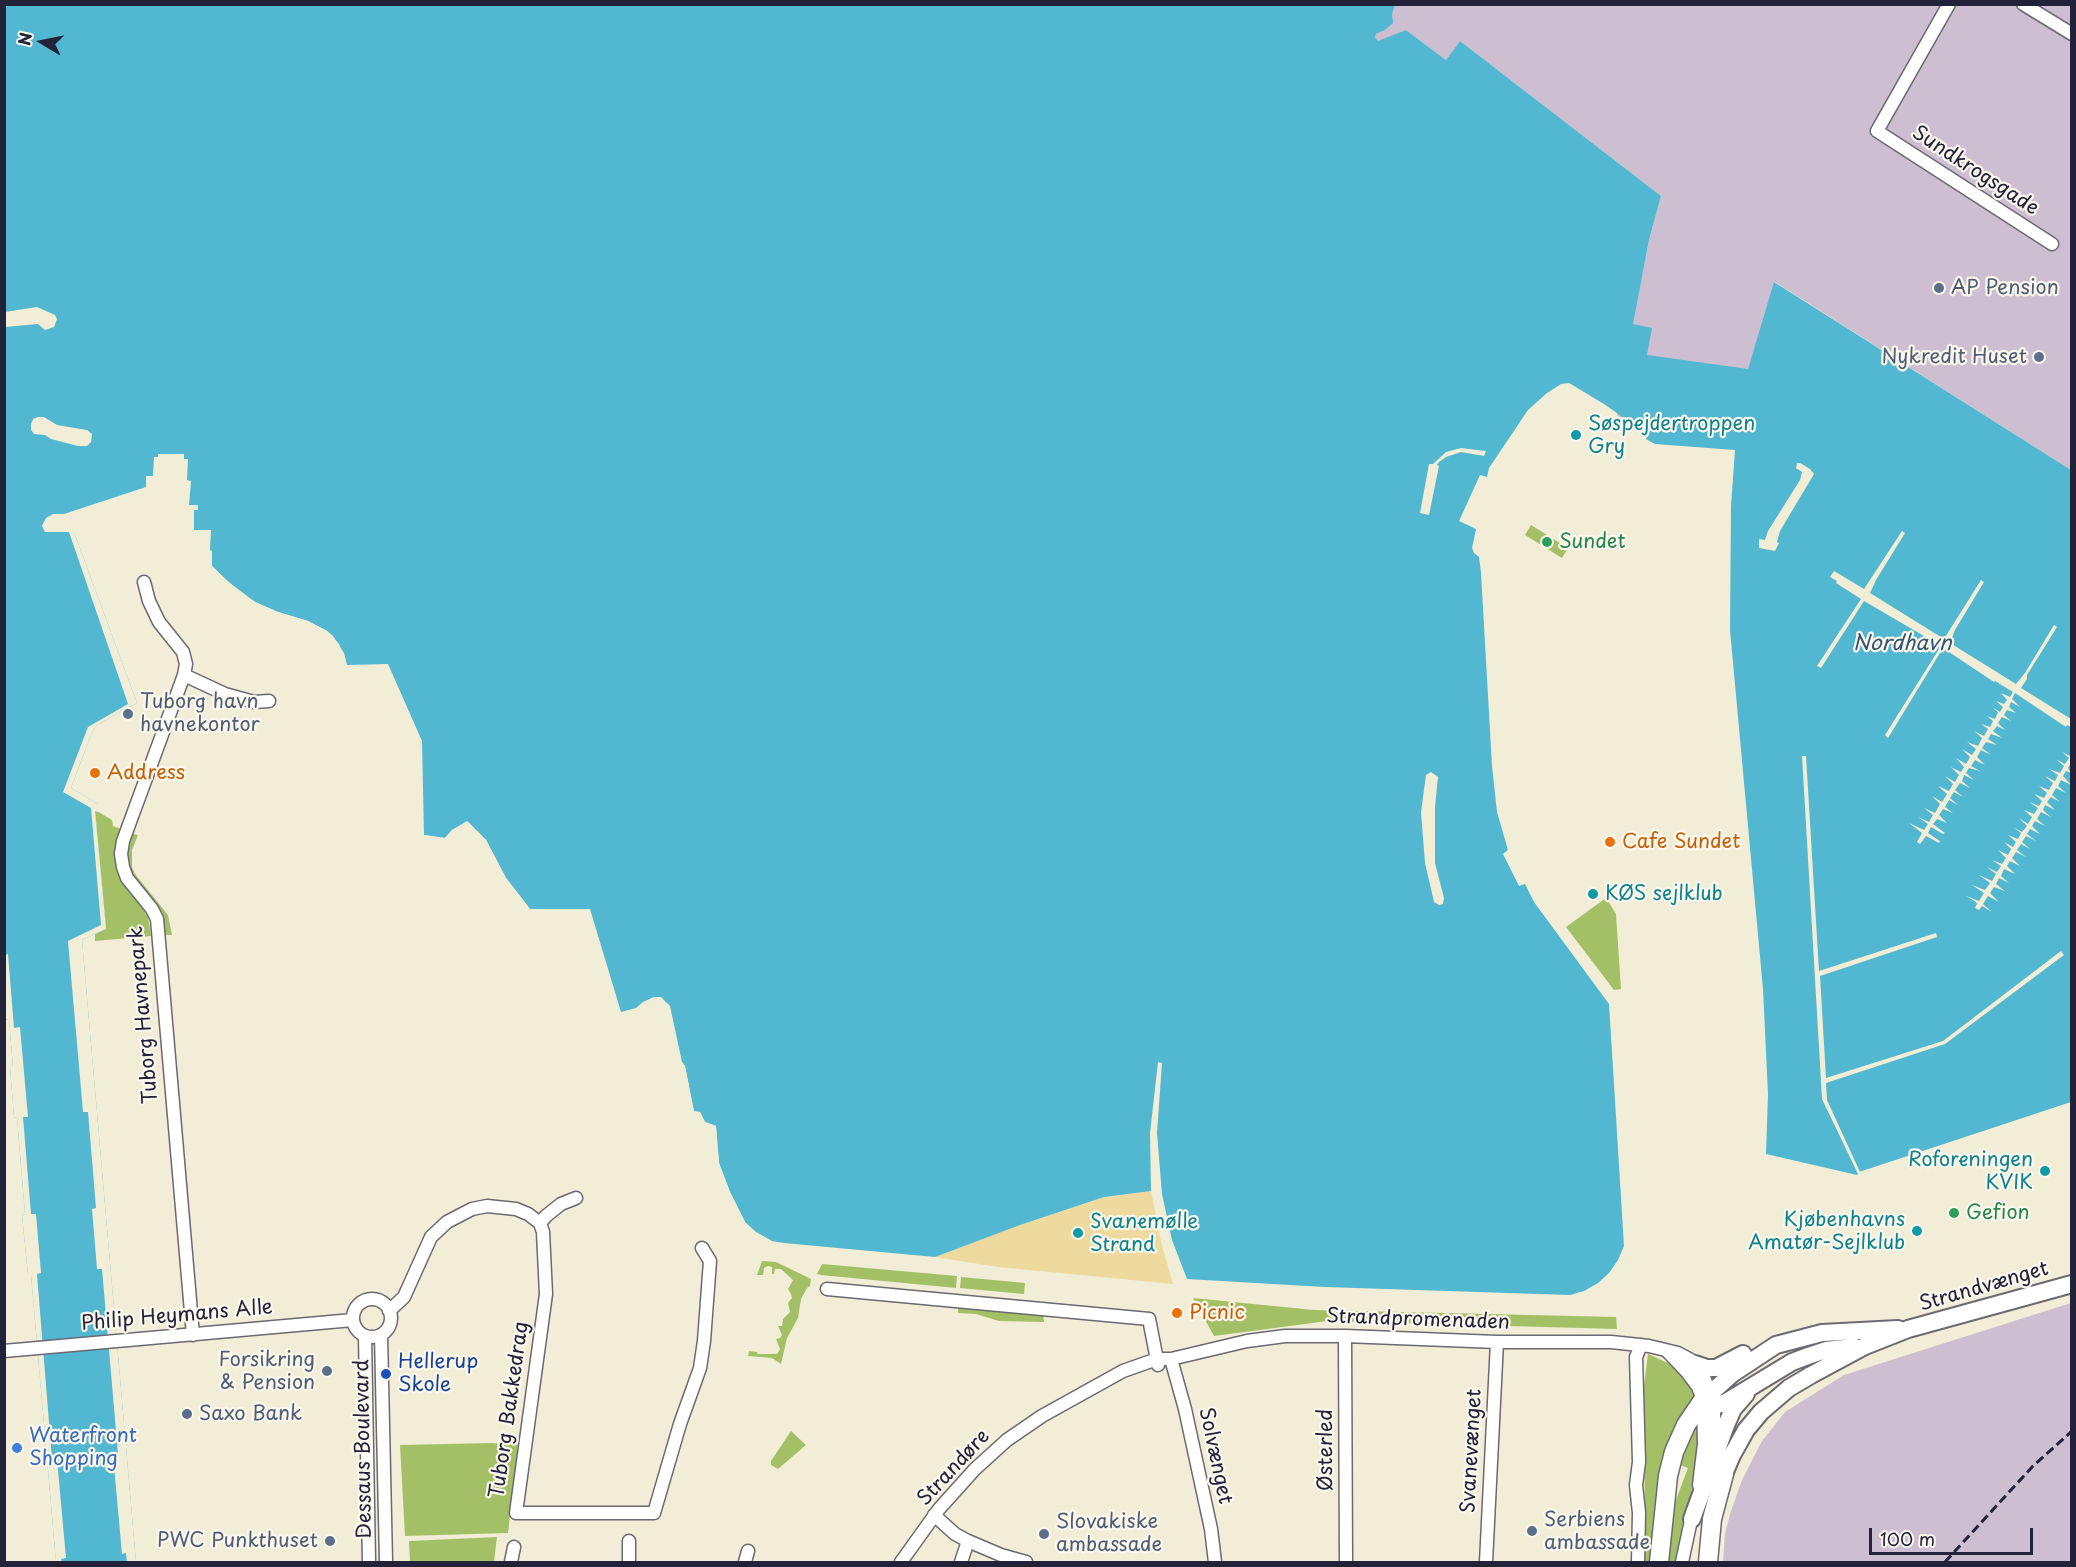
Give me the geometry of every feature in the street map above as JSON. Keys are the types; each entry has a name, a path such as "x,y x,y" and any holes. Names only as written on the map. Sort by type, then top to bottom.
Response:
{"highway":[{"path":"1659,1563 1668,1476 1674,1452 1686,1425 1708,1402"},
{"path":"1707,1563 1712,1519 1724,1474"}],"main road":[{"name":"Strandvænget","path":"1865,1346 1908,1329 2072,1284"},
{"name":"Strandvænget","path":"1708,1402 1732,1374 1776,1345 1843,1331 1908,1329"},
{"path":"1801,1338 1808,1356 1810,1375"},
{"path":"1695,1364 1716,1368 1744,1354 1776,1345"},
{"path":"1708,1402 1726,1402 1792,1362 1808,1356 1826,1350 1865,1346"},
{"path":"1724,1474 1746,1430 1761,1412 1789,1388 1865,1346"},
{"path":"1692,1519 1733,1409 1753,1385"}],"street":[{"name":"Sundkrogsgade","path":"1950,4 1876,131 2052,244"},
{"path":"2023,4 2072,34"},
{"path":"144,582 149,601 159,622 183,652 186,664 184,675 225,694 254,702 269,701"},
{"name":"Tuborg Havnepark","path":"184,675 123,841 122,854 127,878 152,909 157,919 193,1335"},
{"path":"390,1311 377,1300 366,1300 356,1308 353,1320 357,1330 365,1336 381,1335 390,1324 390,1311 404,1297 431,1237 447,1222 472,1209 487,1206 516,1209 540,1223 561,1204 576,1198"},
{"name":"Tuborg Bakkedrag","path":"540,1223 543,1232 546,1294 516,1513 654,1513 701,1359 710,1261 702,1248"},
{"path":"827,1289 1149,1318 1158,1363"},
{"name":"Philip Heymans Alle","path":"4,1351 353,1320"},
{"name":"Dessaus Boulevard","path":"381,1335 386,1563"},
{"name":"Dessaus Boulevard","path":"365,1336 369,1563"},
{"name":"Strandpromenaden","path":"1171,1359 1247,1341 1285,1336 1345,1336 1641,1345 1678,1353 1695,1364"},
{"name":"Østerled","path":"1345,1336 1346,1563"},
{"name":"Svanevænget","path":"1485,1563 1497,1342"},
{"path":"1638,1563 1640,1513 1636,1485 1639,1462 1636,1356 1641,1345"},
{"path":"1666,1351 1686,1371 1708,1402"},
{"name":"Strandøre","path":"901,1563 934,1515 975,1469 1007,1440 1042,1416 1079,1395 1171,1359"},
{"name":"Solvænget","path":"1171,1359 1185,1409 1211,1529 1215,1563"},
{"path":"1682,1563 1701,1476 1711,1452 1714,1431 1703,1374 1695,1364"},
{"path":"934,1515 955,1534 968,1541 1026,1563"},
{"path":"628,1563 629,1540"},
{"path":"961,1563 968,1541"},
{"path":"512,1563 514,1547"}],"shaded area":[{"path":"1395,4 2071,5 2071,470 1775,282 1748,369 1655,444 1646,439 1648,435 1617,415 1649,240 1661,196 1460,41 1446,60 1406,30 1378,42 1376,34 1381,32"},
{"path":"2071,1303 2071,1562 1723,1562 1725,1534 1742,1480 1762,1441 1785,1412 1844,1375"}],"green space":[{"name":"Sundet","path":"1531,525 1568,548 1562,558 1525,535"},
{"path":"95,810 112,820 113,826 121,829 114,852 117,872 148,917 151,936 95,941 95,934 106,928"},
{"path":"130,833 138,835 132,850 132,867 168,915 172,935 162,935 132,878 125,856"},
{"path":"1606,898 1616,914 1621,989 1614,990 1566,927"},
{"path":"762,1261 776,1262 811,1279 810,1286 801,1299 798,1318 787,1338 781,1364 772,1358 748,1356 749,1351 758,1354 777,1354 780,1349 776,1339 782,1335 778,1326 782,1326 783,1319 790,1312 788,1303 792,1298 788,1289 793,1280 781,1269 775,1269 772,1274 772,1267 768,1266 764,1268 763,1275 757,1275"},
{"path":"822,1264 957,1276 956,1288 817,1274"},
{"path":"961,1277 1025,1283 1024,1294 960,1288"},
{"path":"1193,1298 1314,1310 1616,1317 1617,1329 1328,1321 1214,1336"},
{"path":"958,1308 1043,1316 1044,1322 999,1321 976,1314 958,1313"},
{"path":"1648,1354 1668,1363 1680,1373 1693,1390 1694,1397 1652,1562 1645,1562 1644,1385"},
{"path":"1697,1419 1700,1433 1694,1478 1677,1562 1667,1562 1672,1517 1688,1468 1677,1464"},
{"path":"791,1431 806,1445 778,1469 771,1465 771,1461"},
{"path":"492,1443 518,1445 508,1533 405,1536 400,1445"},
{"path":"497,1537 494,1562 410,1562 409,1541"}],"sand":[{"name":"Svanemølle Strand","path":"1151,1191 1161,1242 1173,1284 998,1267 935,1257 1104,1197"}],"water":[{"name":"Nordhavn","path":"5,5 1395,5 1392,14 1393,23 1376,34 1378,41 1406,30 1446,60 1460,41 1661,196 1649,240 1633,324 1652,328 1647,355 1748,369 1774,282 2071,470 2071,1102 1859,1172 1857,1175 1766,1154 1768,1094 1763,989 1730,630 1731,506 1735,450 1655,444 1646,439 1648,435 1569,383 1561,384 1547,393 1528,410 1489,468 1487,477 1480,475 1459,521 1476,529 1472,548 1479,557 1481,573 1492,766 1497,812 1508,850 1503,854 1519,886 1525,884 1534,902 1609,1004 1624,1246 1609,1273 1584,1291 1570,1295 1325,1287 1187,1279 1172,1240 1162,1194 1157,1133 1162,1063 1158,1062 1150,1133 1151,1191 1104,1197 935,1257 772,1241 756,1232 745,1222 719,1163 716,1126 705,1122 700,1112 694,1112 670,1006 661,997 654,997 636,1008 621,1012 590,909 530,909 506,878 486,840 468,822 452,830 445,838 424,835 422,741 388,664 347,665 344,653 327,631 308,621 255,602 226,580 212,566 211,530 194,530 194,510 198,510 198,505 189,505 191,481 187,480 188,459 184,459 184,454 158,454 158,457 154,457 153,476 146,476 146,487 64,514 53,514 46,518 42,526 45,532 74,532 137,703 97,725 93,730 71,788 98,804 98,812 95,811 106,929 82,940 136,1562 56,1562 31,1275 28,1275 22,1215 25,1214 17,1118 14,1117 9,1019 5,1020"}],"pier":[{"path":"37,307 55,315 57,319 54,327 45,330 38,324 5,327 5,312"},
{"path":"44,417 57,425 87,430 92,434 91,442 87,446 78,446 51,439 45,435 34,434 31,424 33,419"},
{"path":"1461,448 1486,451 1484,456 1461,452 1439,462 1429,515 1420,513 1429,464 1433,464 1446,452"},
{"path":"1797,463 1810,469 1814,474 1780,531 1777,542 1779,543 1775,551 1759,548 1759,539 1765,540 1768,531 1800,480 1802,472 1796,468"},
{"path":"1902,531 1905,533 1870,593 1944,639 1981,580 1984,582 1955,630 1950,643 2016,684 2054,625 2057,627 2021,688 2071,719 2071,727 2067,725 2066,727 2015,693 2012,699 2020,707 2011,702 2009,707 2016,713 2007,710 2004,715 2011,721 2002,717 1998,723 2005,730 1997,726 1993,731 2002,738 1991,734 1988,739 1997,745 1986,742 1982,748 1991,755 1981,750 1977,757 1985,765 1975,760 1971,766 1980,771 1969,768 1966,773 1974,780 1964,775 1962,781 1970,788 1960,783 1955,790 1963,797 1954,792 1950,798 1958,805 1949,800 1945,807 1953,813 1943,809 1939,815 1947,823 1937,819 1933,824 1945,833 1931,827 1928,833 1940,841 1939,843 1926,836 1920,844 1917,842 1922,833 1909,823 1924,830 1928,824 1918,817 1929,822 1933,815 1924,808 1935,813 1940,804 1932,796 1942,802 1947,794 1938,786 1949,791 1953,784 1945,776 1955,782 1959,775 1951,767 1961,772 1964,767 1956,758 1966,764 1970,757 1962,749 1972,755 1976,749 1967,742 1978,746 1982,738 1974,731 1984,736 1988,729 1981,724 1990,727 1993,721 1987,716 1995,719 1998,712 1992,707 2000,712 2003,707 1996,701 2004,704 2007,700 2001,693 2010,697 2013,692 1943,648 1888,738 1885,735 1941,646 1864,601 1821,668 1817,666 1861,599 1830,577 1834,571 1864,589"},
{"path":"69,532 74,532 137,703 97,725 93,730 71,788 98,804 98,812 95,811 106,929 82,940 136,1562 127,1562 126,1553 122,1554 113,1455 118,1454 102,1269 97,1269 92,1209 96,1208 88,1112 83,1112 68,941 101,925 91,808 63,792 88,727 128,704"},
{"path":"212,566 236,589 255,602 308,621 327,631 339,644 347,665 343,665 337,646 325,633 307,623 277,615 253,605 212,571"},
{"path":"2062,752 2070,756 2071,754 2071,763 2068,768 2071,773 2066,771 2063,776 2071,785 2061,780 2058,786 2066,793 2056,788 2052,795 2060,802 2051,797 2047,802 2055,810 2045,805 2043,810 2051,817 2041,812 2037,819 2045,826 2035,821 2032,826 2040,834 2030,829 2027,834 2036,841 2026,836 2022,842 2030,849 2021,844 2017,850 2026,857 2016,852 2012,858 2020,866 2010,861 2007,866 2015,874 2004,869 2001,876 2009,883 1999,878 1996,884 2005,891 1994,887 1990,893 1999,902 1988,896 1983,904 1992,912 1982,906 1979,910 1975,908 1976,902 1966,896 1979,901 1984,893 1972,885 1985,890 1990,883 1979,875 1992,881 1996,874 1987,867 1997,872 2001,866 1992,860 2002,864 2006,858 1998,850 2008,855 2011,849 2004,842 2013,847 2016,842 2008,835 2018,839 2021,833 2013,827 2022,832 2027,826 2019,818 2028,824 2032,817 2024,810 2034,814 2038,808 2029,802 2039,806 2042,801 2034,794 2044,798 2047,793 2039,786 2049,790 2053,783 2045,776 2055,781 2058,775 2049,769 2060,773 2064,766 2056,759 2065,764 2069,758"},
{"path":"1802,756 1806,756 1819,971 1936,933 1937,937 1820,976 1826,1078 1943,1041 2061,951 2064,955 1945,1044 1826,1083 1827,1100 1860,1172 1858,1174 1822,1099"},
{"path":"1431,772 1438,777 1435,807 1435,863 1444,898 1443,904 1439,905 1434,902 1425,863 1421,812 1426,775"},
{"path":"467,821 486,840 506,878 530,909 526,910 503,880 483,842 467,825 454,832 446,841 425,838 424,835 445,838 452,830"},
{"path":"8,954 14,1028 20,1027 28,1117 23,1117 31,1214 36,1214 41,1273 37,1274 52,1459 57,1459 66,1558 61,1559 62,1562 56,1562 31,1275 28,1275 22,1215 25,1214 17,1118 14,1117 9,1019 5,1020 5,955"},
{"path":"682,1062 685,1066 694,1111 700,1112 705,1122 716,1126 719,1163 745,1222 742,1222 727,1193 717,1164 713,1128 703,1125 698,1115 691,1113 679,1063"}],"railway":[{"path":"1945,1562 2033,1466 2072,1431"}],"place":[{"name":"AP Pension","path":"1939,288"},
{"name":"Nykredit Huset","path":"2039,357"},
{"name":"Søspejdertroppen Gry","path":"1576,435"},
{"name":"Sundet","path":"1547,542"},
{"name":"Tuborg havn havnekontor","path":"128,714"},
{"name":"Address","path":"95,773"},
{"name":"Cafe Sundet","path":"1610,842"},
{"name":"KØS sejlklub","path":"1593,894"},
{"name":"Roforeningen KVIK","path":"2045,1171"},
{"name":"Gefion","path":"1954,1213"},
{"name":"Kjøbenhavns Amatør-Sejlklub","path":"1917,1231"},
{"name":"Svanemølle Strand","path":"1078,1233"},
{"name":"Picnic","path":"1177,1313"},
{"name":"Forsikring & Pension","path":"327,1371"},
{"name":"Hellerup Skole","path":"386,1374"},
{"name":"Saxo Bank","path":"187,1414"},
{"name":"Waterfront Shopping","path":"17,1448"},
{"name":"Serbiens ambassade","path":"1532,1531"},
{"name":"Slovakiske ambassade","path":"1044,1534"},
{"name":"PWC Punkthuset","path":"330,1541"}]}
